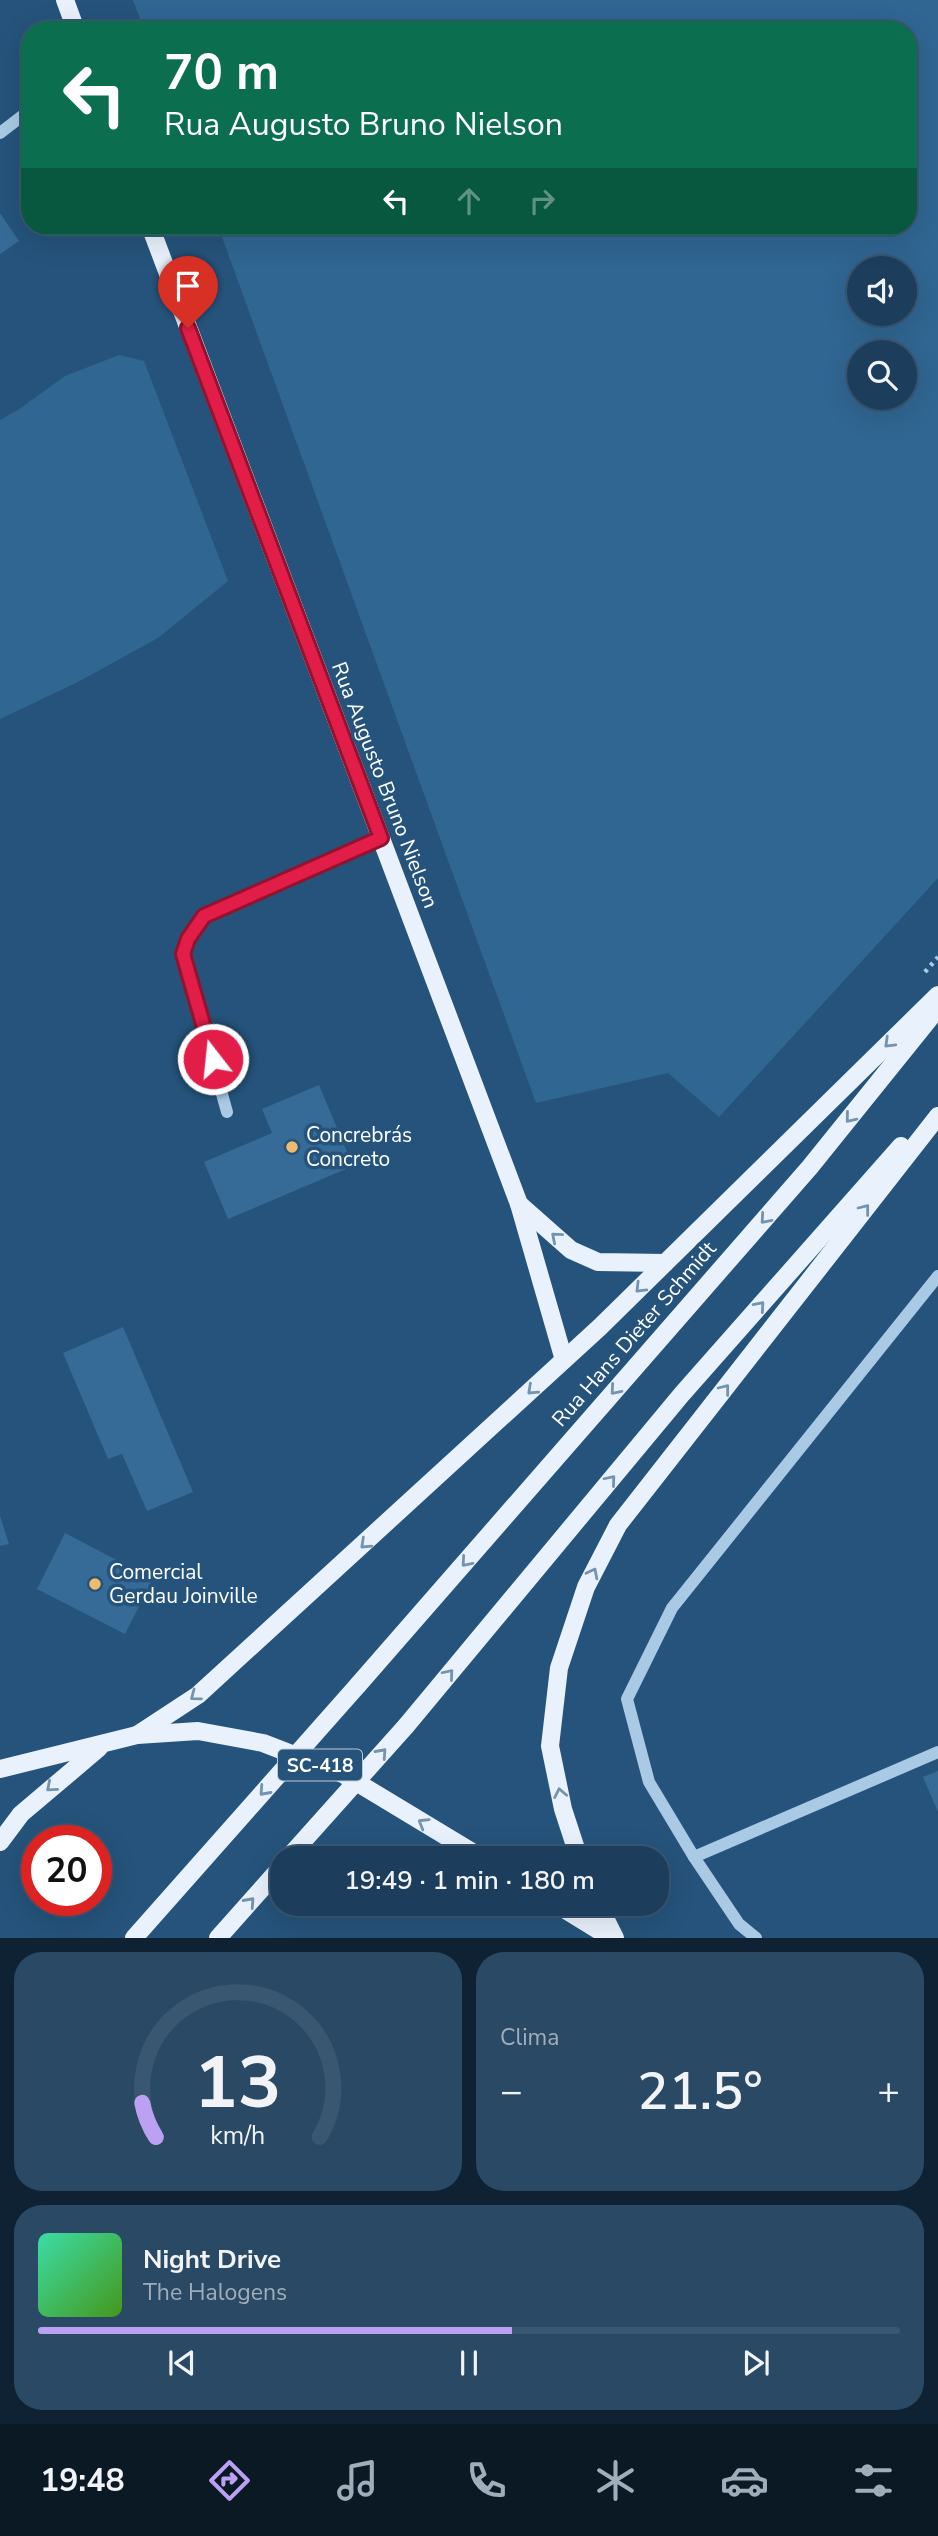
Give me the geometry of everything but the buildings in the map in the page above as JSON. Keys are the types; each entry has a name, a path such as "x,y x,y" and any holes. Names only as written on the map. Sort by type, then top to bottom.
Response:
{"main road":[{"path":"65,0 73,21"},
{"name":"Rua Augusto Bruno Nielson","path":"153,235 519,1205 571,1250 598,1262 665,1263"},
{"path":"0,1769 137,1735 198,1695 564,1360 938,995"},
{"name":"Rua Hans Dieter Schmidt","path":"134,1937 810,1167 938,1007"},
{"path":"299,1846 406,1726 682,1394 938,1104"},
{"path":"575,1846 563,1809 550,1746 559,1668 586,1587 618,1525 938,1116"},
{"path":"519,1205 564,1360"},
{"name":"SC-418","path":"137,1735 198,1731 263,1743 343,1774 462,1846"},
{"path":"0,1842 21,1814 104,1744"},
{"path":"218,1937 270,1879"},
{"path":"577,1916 613,1937"},
{"path":"603,1916 613,1937"}],"street":[{"path":"0,133 21,117"},
{"path":"227,1112 183,954 188,939 204,916 381,838"},
{"path":"756,1937 739,1924 694,1857 649,1782 627,1699 673,1608 938,1276"},
{"path":"694,1857 938,1752"}],"shaded area":[{"path":"133,0 938,0 938,878 719,1117 668,1073 536,1103 221,235 917,235 917,21 141,21"},
{"path":"119,355 144,361 228,581 158,638 78,682 0,719 0,420 65,376"}],"place":[{"name":"Concrebrás Concreto","path":"292,1147"},
{"name":"Comercial Gerdau Joinville","path":"95,1584"}],"route":[{"path":"188,328 381,838 204,916 188,939 183,954 213,1059"}]}
